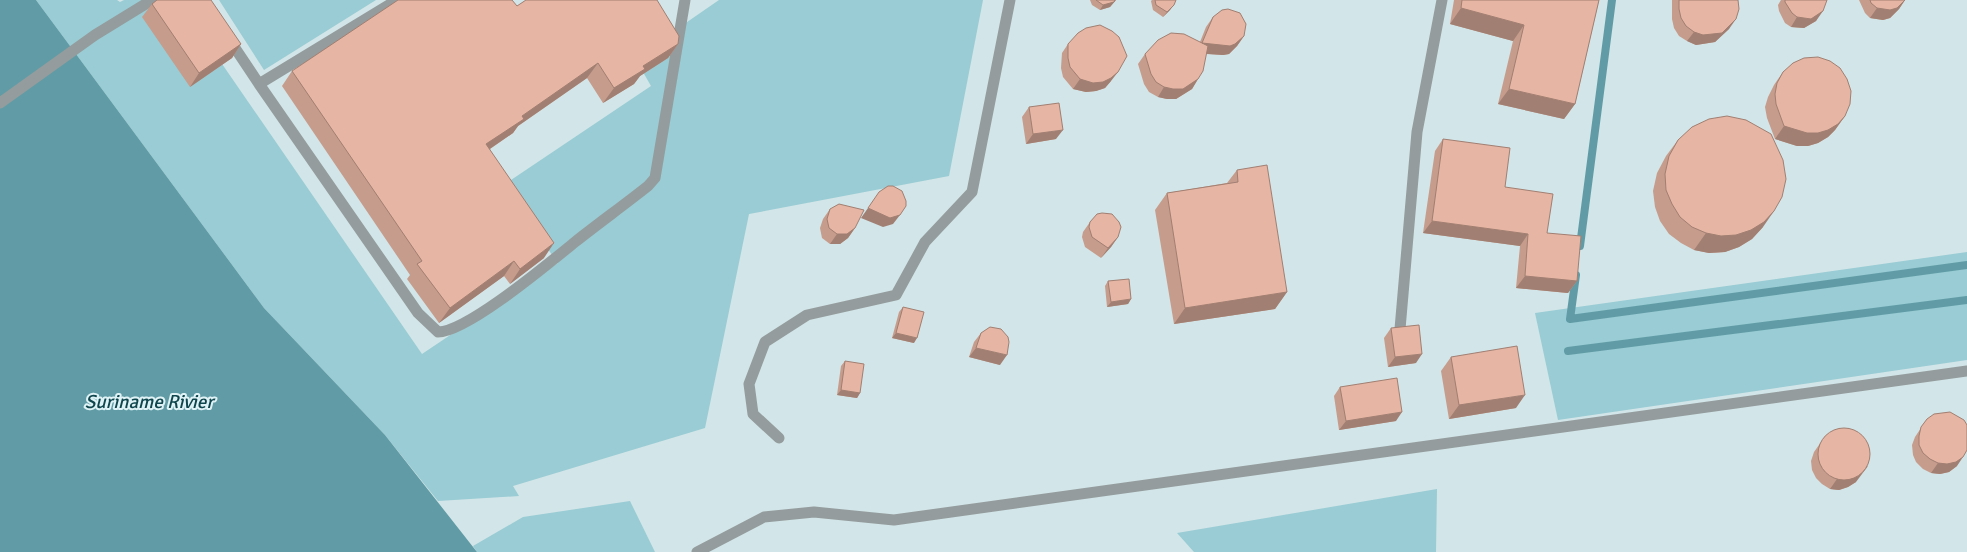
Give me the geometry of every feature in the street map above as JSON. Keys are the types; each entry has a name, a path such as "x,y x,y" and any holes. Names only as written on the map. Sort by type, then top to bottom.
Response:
{"lane":[{"path":"0,103 95,35 152,0"},
{"path":"259,84 397,0"},
{"path":"225,32 418,313 438,332 447,332 518,287 648,186 655,178 685,0"},
{"path":"778,438 753,414 749,384 765,342 807,315 896,295 926,242 972,192 1010,0"},
{"path":"1400,328 1417,132 1438,1"},
{"path":"697,552 764,517 814,512 894,520 1967,371"}],"shaded area":[{"path":"36,0 117,0 120,2 124,0 178,0 422,354 558,263 502,186 651,86 635,58 719,0 983,0 949,176 749,214 705,428 513,486 519,496 438,501 385,435 264,308"},
{"path":"219,0 376,0 264,70"},
{"path":"1967,252 1967,360 1558,420 1535,313"},
{"path":"1437,489 1436,552 1194,552 1177,533"},
{"path":"630,501 655,552 477,552 473,546 523,517"}],"water":[{"name":"Suriname Rivier","path":"0,0 36,0 264,308 385,435 477,552 0,552"}],"building":[{"path":"157,0 211,0 241,44 199,73 152,4"},
{"path":"398,0 512,0 517,6 526,0 657,0 679,36 678,44 643,66 645,69 614,88 598,63 522,116 524,119 486,144 554,243 520,269 514,261 450,308 417,264 422,261 292,71"},
{"path":"1096,0 1115,0 1103,5"},
{"path":"1155,0 1176,0 1167,12 1156,5"},
{"path":"1462,0 1599,0 1575,104 1509,89 1524,25 1461,8"},
{"path":"1679,0 1738,0 1739,9 1736,19 1722,33 1703,35 1694,32 1686,26 1681,18"},
{"path":"1785,0 1827,0 1823,11 1811,19 1797,17 1792,13"},
{"path":"1870,0 1905,0 1897,8 1890,10 1877,8"},
{"path":"1228,9 1240,13 1246,24 1244,36 1230,46 1202,43 1213,17 1222,10"},
{"path":"1100,25 1119,37 1127,56 1118,72 1111,78 1103,82 1093,83 1080,79 1070,67 1068,44 1078,33 1086,28"},
{"path":"1171,33 1184,34 1208,46 1203,71 1198,79 1183,89 1164,87 1156,82 1151,74 1145,54 1158,40"},
{"path":"1818,57 1830,61 1840,68 1847,79 1851,91 1850,104 1845,116 1838,124 1818,133 1807,133 1784,126 1776,104 1777,83 1783,72 1793,63 1804,58"},
{"path":"1059,103 1063,130 1033,134 1029,107"},
{"path":"1727,116 1746,120 1771,134 1783,160 1786,179 1782,197 1774,211 1764,222 1751,230 1736,235 1721,236 1706,233 1692,227 1680,217 1666,190 1665,174 1669,156 1678,140 1692,127 1709,119"},
{"path":"1443,139 1510,148 1505,187 1553,194 1547,233 1581,236 1577,281 1525,276 1528,234 1432,221"},
{"path":"1267,165 1287,292 1185,308 1167,193 1238,182 1237,170"},
{"path":"888,186 893,186 902,191 906,201 906,206 900,215 890,218 868,208 879,192"},
{"path":"839,204 864,210 855,228 847,234 837,234 829,228 827,219 830,209"},
{"path":"1097,214 1112,214 1121,227 1118,237 1108,248 1092,237 1089,227 1090,222"},
{"path":"1129,279 1131,299 1111,302 1108,281"},
{"path":"903,307 924,312 917,338 896,333"},
{"path":"1419,325 1422,354 1395,357 1391,328"},
{"path":"990,327 1001,329 1008,337 1007,355 976,348 981,333"},
{"path":"1517,346 1525,395 1459,405 1451,357"},
{"path":"845,361 864,364 860,393 841,390"},
{"path":"1397,378 1402,412 1346,421 1340,387"},
{"path":"1950,412 1964,420 1967,425 1967,450 1963,457 1956,462 1938,463 1923,453 1919,445 1921,427 1934,414"},
{"path":"1844,428 1858,432 1866,440 1870,454 1866,468 1858,476 1844,480 1830,476 1822,468 1818,454 1822,440 1830,432"}],"waterway":[{"path":"1580,246 1612,0"},
{"path":"1576,275 1570,319 1967,265"},
{"path":"1568,351 1967,300"}]}
